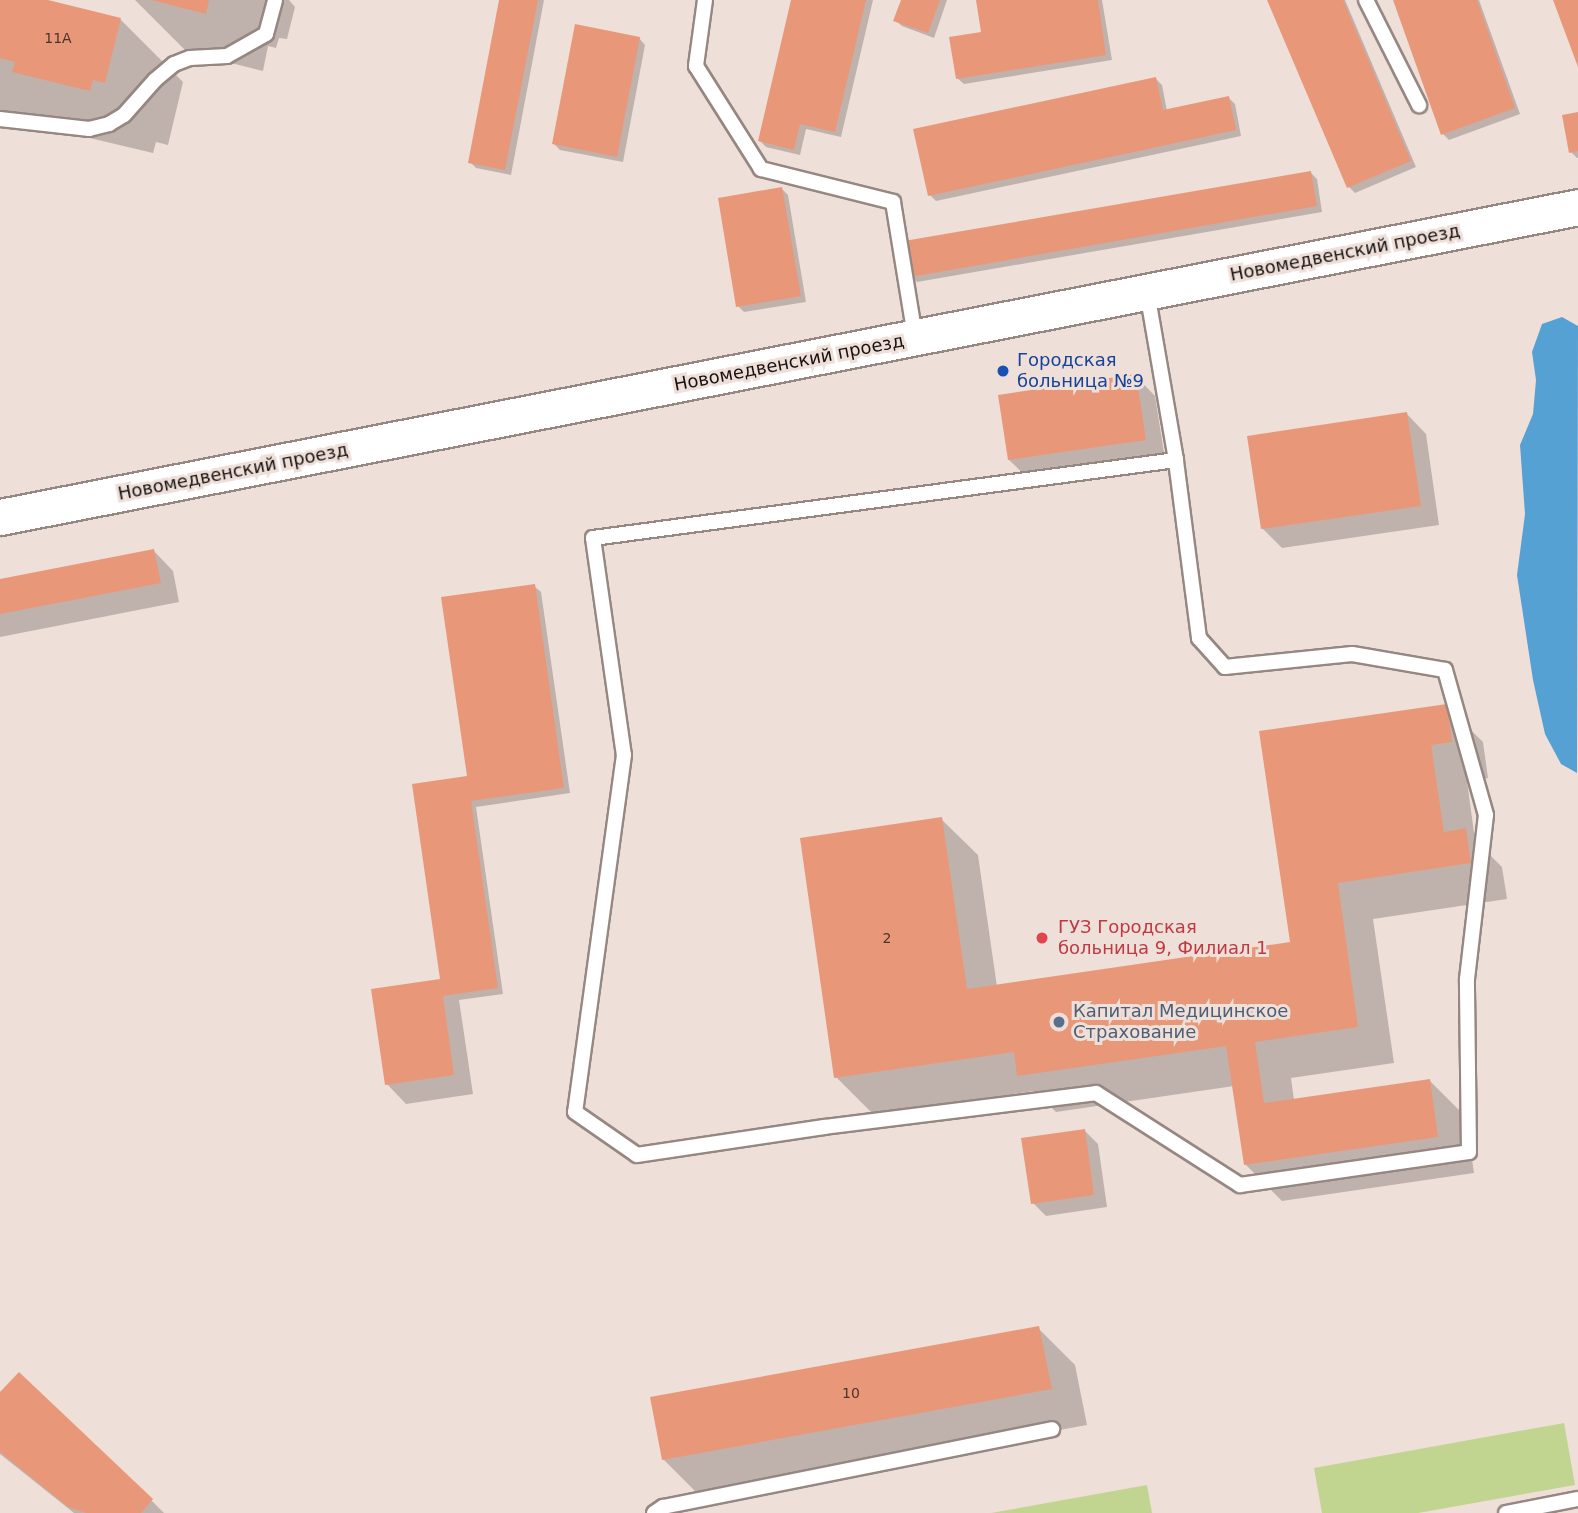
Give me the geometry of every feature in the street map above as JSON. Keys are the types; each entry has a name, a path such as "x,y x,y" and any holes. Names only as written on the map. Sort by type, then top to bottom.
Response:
{"street":[{"name":"Новомедвенский проезд","path":"0,517 1578,207"}],"lane":[{"path":"0,119 89,129 109,124 124,115 155,80 174,64 191,58 227,56 266,34 275,0"},
{"path":"705,0 696,66 761,169 893,202 915,338"},
{"path":"1366,0 1419,105"},
{"path":"1147,292 1176,460 1199,638 1225,667 1352,654 1445,670 1486,815 1467,979 1469,1152 1240,1185 1096,1093 824,1127 636,1155 575,1112 624,755 593,538 1176,460"},
{"path":"654,1513 663,1507 1052,1429"},
{"path":"1506,1513 1578,1499"}],"green space":[{"path":"1564,1423 1575,1485 1418,1513 1322,1513 1314,1468"},
{"path":"1147,1485 1152,1513 991,1513"}],"water":[{"path":"1562,317 1578,326 1577,773 1561,764 1545,734 1533,680 1517,575 1525,514 1520,445 1533,414 1536,380 1532,352 1542,324"}],"building":[{"path":"0,0 48,0 121,18 105,83 93,80 90,91 12,72 15,62 0,58"},
{"path":"151,0 209,0 206,14"},
{"path":"499,0 538,0 505,170 468,163"},
{"path":"791,0 866,0 835,132 800,124 794,150 758,141"},
{"path":"901,0 940,0 928,33 893,21"},
{"path":"976,0 1098,0 1106,55 956,79 949,37 981,32"},
{"path":"1267,0 1343,0 1411,161 1347,188"},
{"path":"1393,0 1477,0 1515,108 1441,135"},
{"path":"1553,0 1578,0 1578,67"},
{"path":"575,24 640,37 617,157 552,144"},
{"path":"1156,77 1163,110 1229,96 1236,130 928,196 913,129"},
{"path":"1578,112 1578,151 1569,153 1562,115"},
{"path":"1311,171 1317,206 910,277 904,241"},
{"path":"782,187 801,296 736,307 718,198"},
{"path":"1136,374 1146,440 1008,460 998,395"},
{"path":"1407,412 1421,506 1261,529 1247,436"},
{"path":"154,549 161,583 0,614 0,579"},
{"path":"535,584 564,788 471,801 498,988 443,996 454,1075 385,1085 371,989 440,979 412,784 467,776 441,597"},
{"path":"1447,704 1452,742 1431,745 1444,832 1466,828 1471,863 1338,883 1358,1027 1255,1042 1264,1103 1430,1079 1438,1137 1244,1165 1226,1046 1017,1076 1014,1052 834,1078 800,838 942,817 967,989 1290,942 1259,731"},
{"path":"1085,1129 1094,1195 1031,1204 1021,1138"},
{"path":"1039,1326 1052,1389 662,1460 650,1397"},
{"path":"19,1372 153,1499 141,1513 86,1513 68,1507 0,1452 0,1392"}],"place":[{"name":"Городская больница №9","path":"1003,371"},
{"name":"ГУЗ Городская больница 9, Филиал 1","path":"1042,938"},
{"name":"Капитал Медицинское Страхование","path":"1059,1022"}]}
